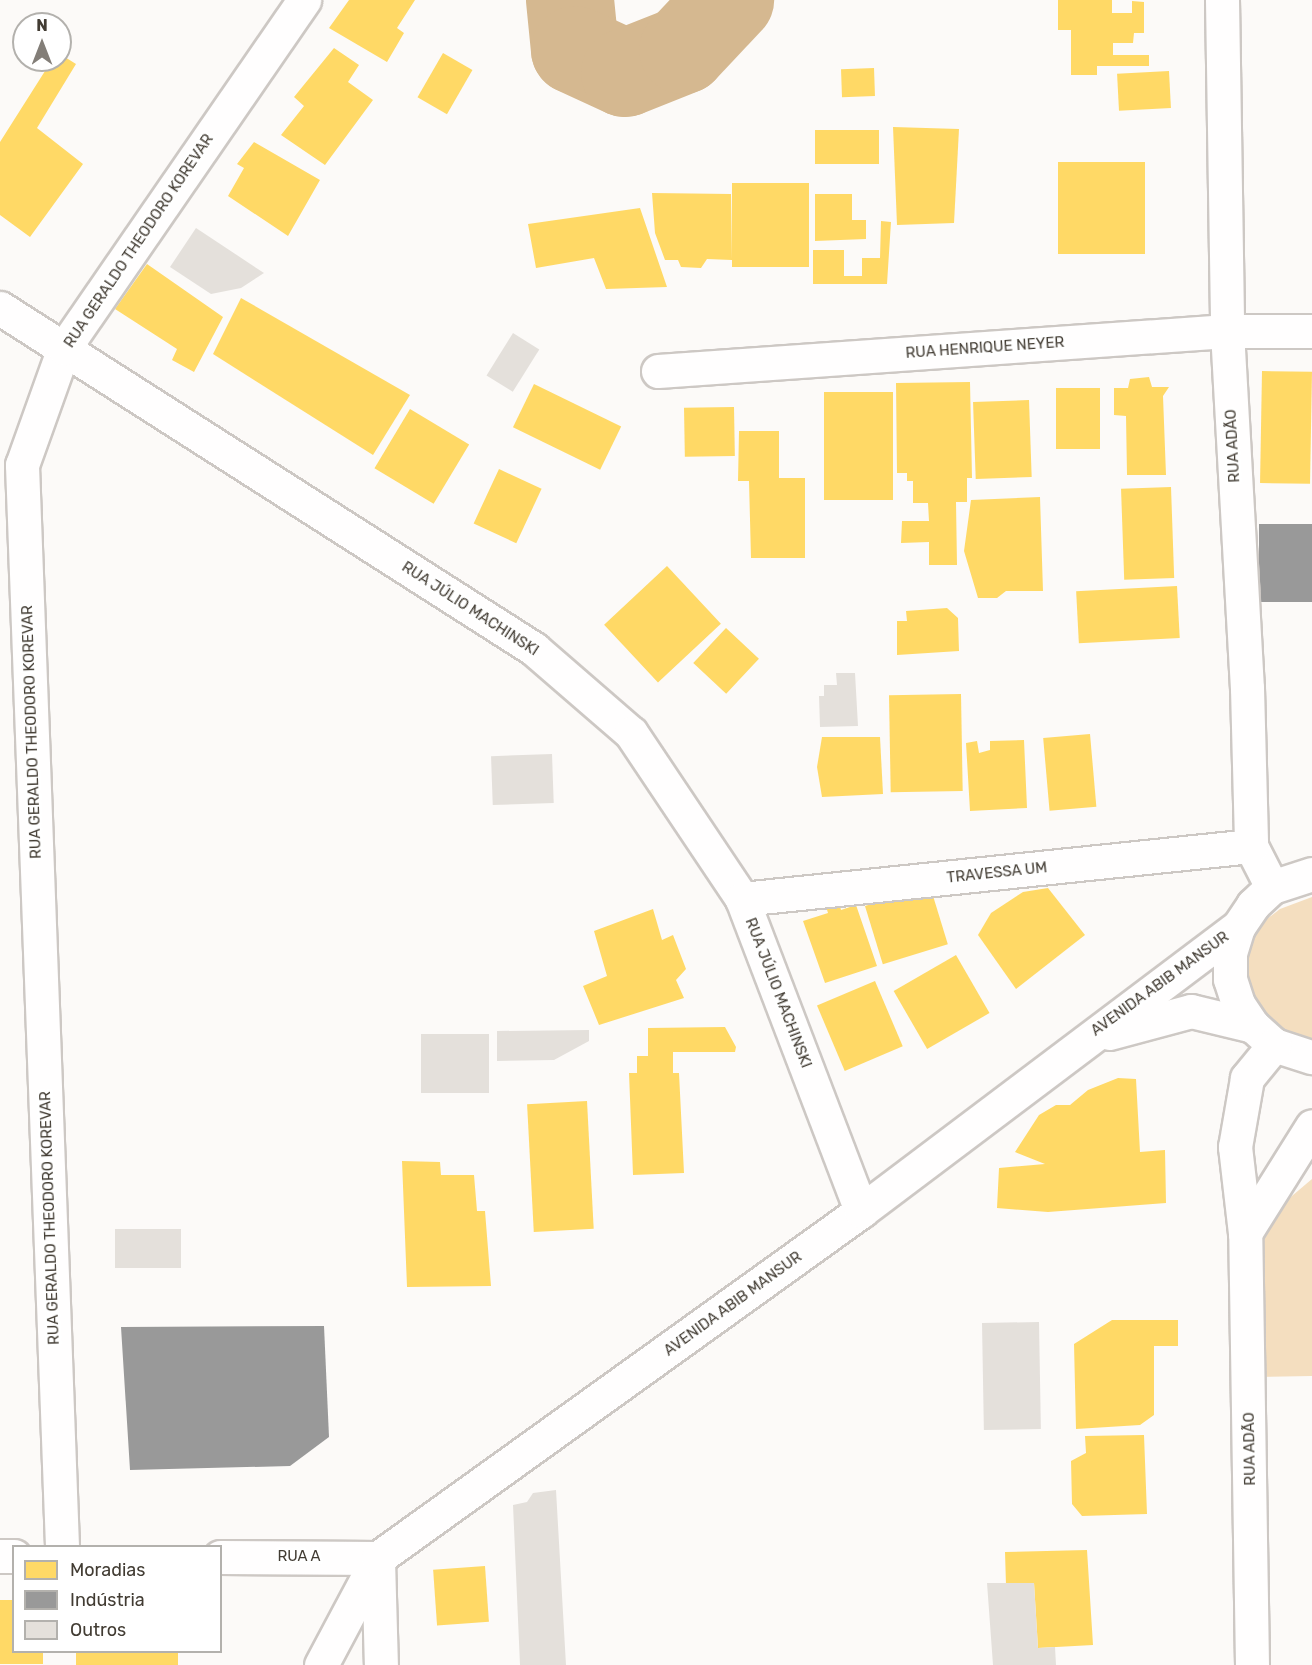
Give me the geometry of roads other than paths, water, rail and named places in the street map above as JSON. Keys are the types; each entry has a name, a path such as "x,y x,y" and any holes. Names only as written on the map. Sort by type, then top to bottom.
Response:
{"street":[{"name":"RUA GERALDO THEODORO KOREVAR","path":"62,1545 22,465 64,348 304,0"},
{"name":"RUA ADÃO","path":"1222,0 1227,331 1251,846 1272,887"},
{"name":"RUA JÚLIO MACHINSKI","path":"0,308 534,649 631,733 742,899 861,1212"},
{"name":"RUA HENRIQUE NEYER","path":"658,370 1227,331 1312,331"},
{"name":"TRAVESSA UM","path":"742,899 1251,846"},
{"path":"1263,1036 1238,1005 1230,978 1230,952 1238,927 1253,905 1272,887 1312,874"},
{"name":"AVENIDA ABIB MANSUR","path":"378,1558 861,1212 1082,1042 1238,927"},
{"name":"AVENIDA ABIB MANSUR","path":"1082,1042 1191,1011 1263,1036 1312,1057"},
{"name":"RUA ADÃO","path":"1252,1665 1245,1233 1235,1147 1247,1078 1263,1036"},
{"path":"1245,1233 1312,1126"},
{"name":"RUA A","path":"222,1557 378,1558"},
{"path":"321,1665 378,1558"},
{"path":"378,1558 381,1665"}],"waterway":[{"path":"570,0 575,50 625,73 683,50 730,0"}]}
